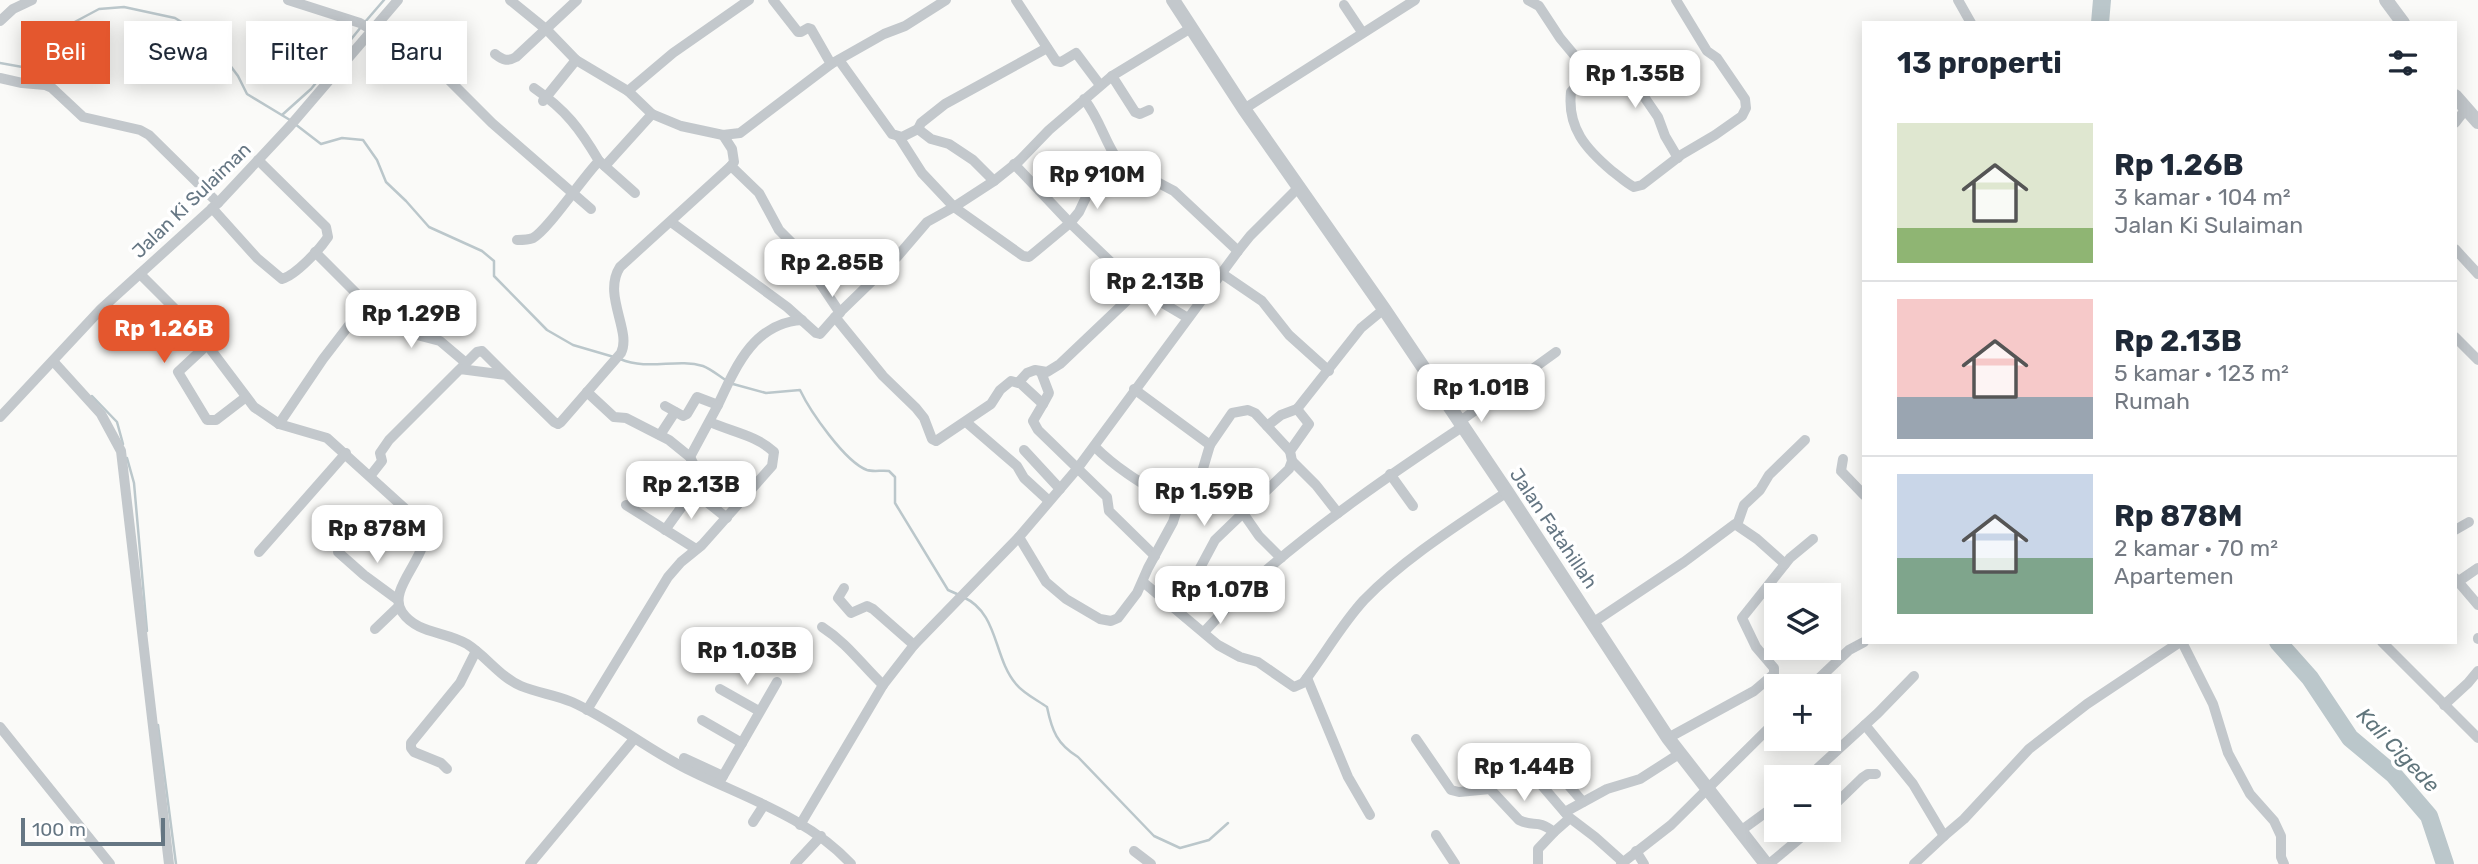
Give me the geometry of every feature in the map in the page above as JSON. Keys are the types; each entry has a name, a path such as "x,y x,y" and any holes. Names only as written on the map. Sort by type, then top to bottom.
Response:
{"street":[{"path":"0,21 13,9 32,0"},
{"path":"288,0 366,25"},
{"name":"Jalan Ki Sulaiman","path":"375,21 398,0"},
{"path":"510,0 545,28 576,60 628,91 652,114 681,126 723,135 740,133 835,62 884,34 905,26 946,0"},
{"path":"495,54 509,61 516,58 577,0"},
{"path":"628,91 673,53 749,0"},
{"path":"772,0 798,32 801,33 808,27 811,30 890,132 899,137 922,173 954,207 1023,256 1029,257 1070,223 1088,193 1119,162"},
{"path":"1016,0 1058,63 1076,53 1100,85"},
{"name":"Jalan Fatahillah","path":"1173,0 1244,109 1384,309 1507,492 1668,738 1739,832 1767,864"},
{"path":"1244,109 1415,0"},
{"path":"1528,0 1539,6 1560,38 1585,68"},
{"path":"1585,68 1583,79 1571,92 1570,103 1580,139 1590,153 1634,187 1642,185 1742,116 1746,104 1717,58 1707,51 1676,0"},
{"path":"1958,0 1969,21"},
{"path":"2386,0 2402,21"},
{"path":"1344,5 1362,32"},
{"path":"671,222 820,334 897,257 918,229 994,181 1112,76 1191,28"},
{"name":"Jalan Ki Sulaiman","path":"0,417 101,309 215,206 292,123 366,30"},
{"path":"899,137 918,129 921,123 945,104 1047,48"},
{"path":"545,99 576,60"},
{"path":"1585,68 1606,60 1615,60 1623,66 1658,117 1678,158"},
{"path":"1112,76 1135,112 1140,114 1149,110"},
{"path":"0,78 45,85 52,88 83,117 140,130 149,135 206,192 257,257 282,279 293,274 328,237 327,227 258,160"},
{"path":"453,84 492,123 591,209"},
{"path":"534,88 545,99 564,110 602,163 635,192"},
{"path":"1084,99 1096,114 1107,142 1119,162 1174,191 1238,251"},
{"path":"2457,99 2478,122"},
{"path":"2457,120 2465,110"},
{"path":"517,240 531,239 542,232 572,193 652,114"},
{"path":"918,129 931,139 949,144 973,160 994,181"},
{"path":"370,475 382,461 380,453 389,440 477,352 485,351 506,375 558,424 618,357 625,338 617,310 615,274 731,166 734,162 733,155 723,135"},
{"path":"1014,164 1070,223 1139,289 1188,317"},
{"path":"731,166 759,193 779,230 796,247 838,315 883,376 924,418 932,439 936,441 944,437 991,404 1011,381 1019,382 1043,404"},
{"path":"800,825 883,685 914,645 1019,537 1077,469 1238,251 1299,187"},
{"path":"2457,251 2478,274"},
{"path":"315,252 366,303"},
{"path":"1221,273 1262,301 1289,335 1329,371"},
{"path":"140,274 174,307 260,412 279,424 323,436 346,453 422,524 425,531 424,540 399,592 398,603 375,629"},
{"path":"1019,382 1027,373 1035,370 1046,372 1060,364 1139,289"},
{"path":"279,424 366,303 372,300 413,334 440,341 463,366 506,375"},
{"path":"1267,426 1280,415 1297,409 1360,328 1384,309"},
{"path":"690,457 729,382 754,342 784,321 802,320"},
{"path":"2457,340 2478,360"},
{"path":"207,345 180,369 178,374 207,420 216,420 246,397"},
{"path":"1204,632 1254,580 1281,558 1556,352"},
{"path":"53,361 101,414 121,451 169,864"},
{"path":"1041,372 1049,393 1035,417 1034,424 1048,442 1107,497 1109,510 1155,556"},
{"path":"1134,389 1210,445"},
{"path":"587,392 617,418 626,418 660,435 690,457 696,469 688,487 691,494 696,499 702,498 727,518"},
{"path":"660,435 670,410 683,416 697,397 718,405"},
{"path":"1200,568 1215,540 1289,469 1291,456 1309,424 1297,409"},
{"path":"1019,537 1046,582 1066,599 1100,620 1111,621 1118,618 1130,605 1143,582 1173,522 1177,505 1199,482 1210,445 1232,413 1248,410 1255,412 1338,513"},
{"path":"587,710 668,577 727,518 772,466 774,452 751,436 710,422"},
{"path":"966,422 1017,466 1024,478 1049,501"},
{"path":"1737,525 1744,505 1760,490 1769,475 1805,440"},
{"path":"1095,447 1108,461 1177,505"},
{"path":"1024,450 1060,489"},
{"path":"260,552 346,453"},
{"path":"1843,460 1840,471 1862,493"},
{"path":"1390,474 1413,506"},
{"path":"1143,582 1218,645 1240,657 1258,662 1291,686 1298,686 1307,678 1349,617 1366,599 1444,535 1507,492"},
{"path":"665,530 691,494"},
{"path":"626,505 696,549"},
{"path":"1243,513 1259,536 1281,558"},
{"path":"2457,529 2469,522"},
{"path":"1737,525 1785,564"},
{"path":"1594,622 1737,525"},
{"path":"1668,738 1754,691 1774,674 1774,668 1756,647 1742,620 1785,564 1814,539"},
{"path":"338,551 398,603 405,616 421,629 460,641 517,684 569,701 684,768 721,780"},
{"path":"2478,568 2457,579 2478,605"},
{"path":"844,588 838,598 851,613 867,606 873,609 914,645"},
{"path":"822,628 849,647 863,666 883,685"},
{"path":"1824,674 1849,650 1862,643"},
{"path":"1913,864 1964,819 2029,748 2087,704 2178,644"},
{"path":"2182,644 2213,704 2228,753 2250,794 2274,821 2281,836 2281,856 2284,864"},
{"path":"2384,644 2478,738"},
{"path":"446,769 414,751 411,743 460,682 475,651"},
{"path":"2444,705 2478,671"},
{"path":"1821,765 1914,676"},
{"path":"1307,678 1348,777 1370,815"},
{"path":"721,780 758,711 777,682"},
{"path":"720,689 758,711"},
{"path":"702,720 742,743"},
{"path":"1865,725 1913,784 1944,836"},
{"path":"0,727 110,864"},
{"path":"1521,760 1568,815 1622,863 1671,825 1764,733"},
{"path":"530,864 634,739"},
{"path":"1416,739 1451,790 1459,792 1490,789 1519,820 1524,823 1541,823 1554,832"},
{"path":"1538,750 1583,802"},
{"path":"1538,864 1538,849 1583,802 1607,789 1640,779 1679,754"},
{"path":"684,758 821,836 851,864"},
{"path":"1841,799 1865,776 1876,774"},
{"path":"752,822 764,805"},
{"path":"1739,832 1764,814"},
{"path":"1436,835 1455,864"},
{"path":"795,864 821,836"},
{"path":"1767,864 1795,842"},
{"path":"1134,851 1150,864"},
{"path":"1636,851 1644,864"}],"waterway":[{"path":"365,22 384,0"},
{"path":"2100,21 2102,0"},
{"path":"0,63 28,68 69,25 99,9 124,7 175,18 211,40 238,76 247,94 290,120"},
{"path":"282,115 311,89 361,27"},
{"path":"295,124 321,144 342,138 363,140 377,160 386,182 429,227 482,251 494,261 494,276 547,330 573,345 614,357"},
{"path":"620,359 641,364 693,364 706,367 727,381"},
{"path":"733,384 766,393 800,390 820,422 849,457 867,470 889,471 895,477 895,503 948,590 957,594"},
{"path":"92,396 117,422 123,444"},
{"path":"127,458 134,483 147,631"},
{"path":"963,597 975,604 990,624 1003,661 1016,684 1047,707 1053,730 1060,742 1078,757 1154,836 1180,848 1209,840 1228,823"},
{"name":"Kali Cigede","path":"2280,644 2310,678 2350,738 2393,774 2429,816 2445,864"},
{"path":"158,725 176,864"}]}
